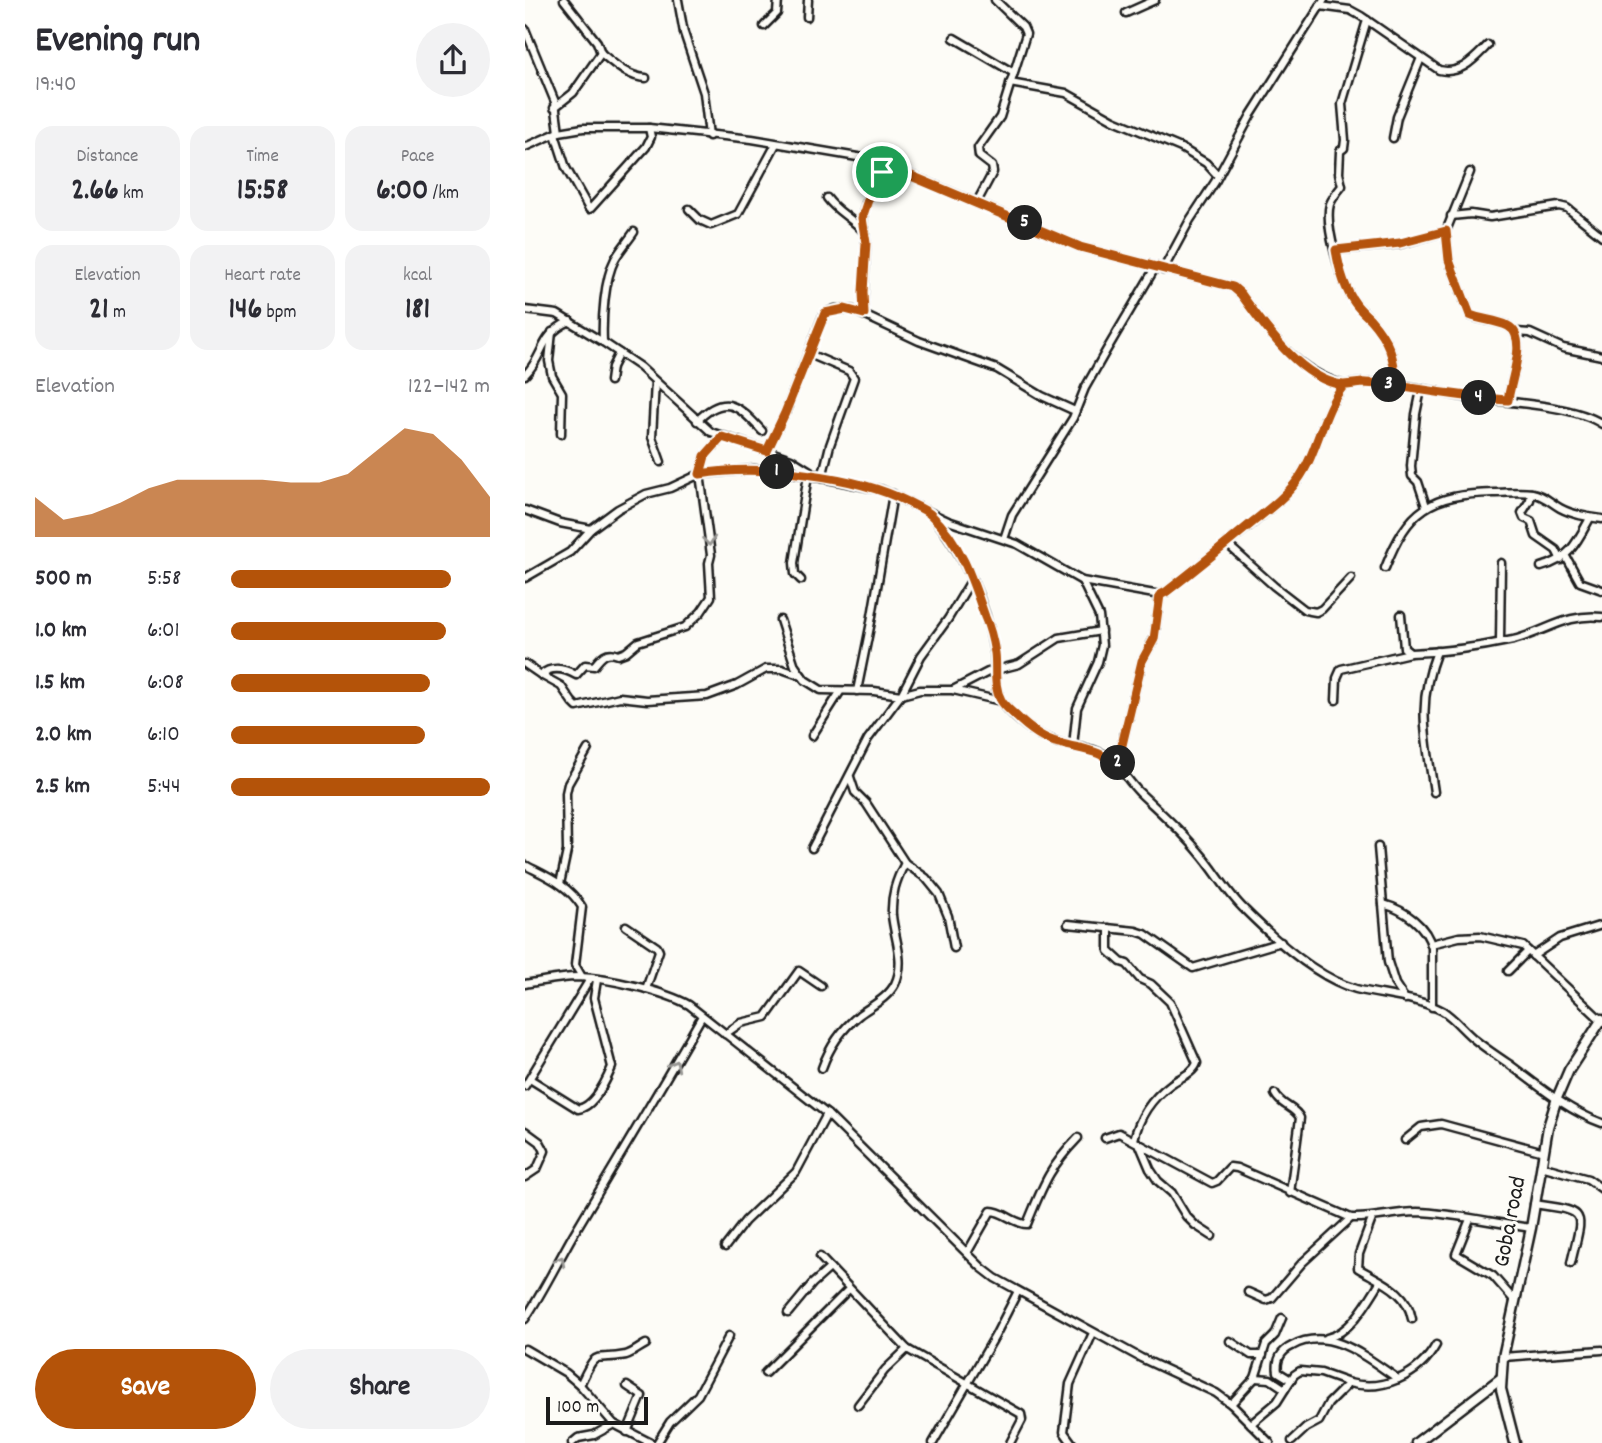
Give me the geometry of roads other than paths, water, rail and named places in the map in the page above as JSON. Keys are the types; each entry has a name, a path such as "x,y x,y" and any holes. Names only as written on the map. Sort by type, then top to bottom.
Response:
{"street":[{"path":"564,0 597,42 601,53 624,71 641,79 646,78"},
{"path":"678,0 684,33 704,93 709,135"},
{"path":"764,26 778,13 778,0"},
{"path":"807,17 808,0"},
{"path":"977,202 993,172 992,166 979,156 978,148 1000,117 1025,32 995,0"},
{"path":"1126,13 1154,0"},
{"path":"1004,538 1012,515 1075,411 1101,360 1218,176 1251,115 1322,3 1350,10 1439,70 1453,71 1468,65 1488,45"},
{"path":"1367,20 1342,104 1345,140 1344,148 1340,151 1339,173 1342,186 1329,206 1331,236 1349,295 1373,322 1393,355 1395,385"},
{"path":"525,29 549,87 566,168 589,209 646,147 651,137 649,128"},
{"path":"954,38 1014,73"},
{"path":"554,107 573,93 601,53"},
{"path":"1393,138 1397,117 1420,58"},
{"path":"1010,83 1066,93 1114,120 1181,148 1206,163 1218,176"},
{"path":"525,147 557,133 583,128 649,128 753,139 875,160 1080,247 1233,287 1290,356 1324,379 1344,385 1395,385 1474,398 1508,400 1582,415 1602,424"},
{"path":"689,209 700,220 711,225 738,214 776,144"},
{"path":"864,314 865,234 862,218 883,164"},
{"path":"1470,172 1446,231 1449,260 1470,315 1508,326 1516,332 1530,332 1563,348 1602,356"},
{"path":"827,198 865,234"},
{"path":"1451,216 1471,214 1490,217 1559,206 1567,208 1602,236"},
{"path":"1336,250 1400,243 1446,231"},
{"path":"603,342 603,318 610,270 615,258 634,232"},
{"path":"767,451 825,313 845,309 864,314 919,341 997,369 1042,396 1075,411"},
{"path":"525,310 557,314 603,342 656,382 711,432 803,465 820,478"},
{"path":"525,375 532,368 543,343 552,332 570,321"},
{"path":"552,332 549,361 552,376 562,393 561,434"},
{"path":"1508,400 1518,351 1516,332"},
{"path":"610,381 612,367 619,353"},
{"path":"809,354 849,372 854,378 820,478"},
{"path":"656,382 652,440 661,462"},
{"path":"525,578 570,552 591,529 618,509 646,494 670,488 700,474 738,469 809,475 866,485 893,494 929,513 1004,538 1082,580 1160,595 1276,504 1295,484 1306,468 1334,400 1344,385"},
{"path":"1421,390 1411,466 1412,476 1418,482 1426,506"},
{"path":"697,421 715,406 728,405 742,411 762,431"},
{"path":"541,675 555,669 568,670 576,675 585,665 594,666 606,654 618,655 627,652 638,642 685,627 709,602 712,593 709,563 711,555 700,474 705,456 722,437"},
{"path":"801,580 795,574 795,563 809,475"},
{"path":"1531,493 1523,513 1524,518 1531,521 1536,536 1563,557 1580,582 1602,590"},
{"path":"1385,568 1402,530 1426,506 1435,502 1473,494 1531,493 1545,497 1561,508 1590,518 1602,519"},
{"path":"857,691 893,494"},
{"path":"525,510 560,523 591,529"},
{"path":"929,513 951,540 972,579 988,624 1001,701 1023,724 1039,735 1095,750 1107,756 1200,853 1242,908 1280,942 1335,980 1354,988 1432,1007 1448,1015 1474,1039 1557,1098 1581,1114 1602,1123"},
{"path":"1541,567 1563,557 1579,539 1590,518"},
{"path":"1227,544 1305,610 1316,612 1322,609 1351,578"},
{"path":"1500,641 1501,563"},
{"path":"812,848 868,739 901,695 921,656 972,579"},
{"path":"1073,746 1077,708 1098,662 1102,645 1099,616 1082,580"},
{"path":"1117,766 1142,661 1154,639 1160,595"},
{"path":"1401,615 1403,648 1410,653"},
{"path":"1336,700 1336,678 1341,669 1410,653 1515,639 1577,617 1602,617"},
{"path":"780,620 795,666 804,680 821,690 874,691 901,695 920,690 953,690 1001,701"},
{"path":"953,690 983,674 1019,664 1059,638 1101,631"},
{"path":"1434,792 1424,722 1427,678 1437,651"},
{"path":"525,664 561,686 577,707 620,697 647,700 707,696 737,685 766,669 782,669 802,676"},
{"path":"813,736 840,692"},
{"path":"561,884 567,851 566,793 568,784 588,749"},
{"path":"850,776 856,792 905,863 935,887 944,902 954,948"},
{"path":"1378,847 1388,962 1395,984 1405,999"},
{"path":"822,1068 849,1024 878,1002 894,985 901,963 892,914 893,900 896,880 905,863"},
{"path":"525,865 561,884 582,907 575,965 582,977"},
{"path":"1383,904 1399,910 1426,930 1431,944 1432,1007"},
{"path":"1068,924 1145,934 1193,968 1280,942"},
{"path":"1509,971 1530,953 1560,938 1602,925"},
{"path":"627,926 659,951 646,989"},
{"path":"1109,928 1109,951 1170,1002 1197,1063 1194,1069 1172,1083 1144,1111 1137,1142 1157,1181 1172,1193 1186,1216 1212,1236"},
{"path":"1431,944 1459,937 1480,936 1517,943 1601,1019"},
{"path":"725,1034 741,1023 766,1017 799,971 821,986"},
{"path":"525,984 582,977 646,989 689,1005 827,1114 982,1268 1141,1359 1205,1387 1231,1404 1270,1443"},
{"path":"530,1079 578,1109 588,1105 601,1088 611,1067 594,998 593,980"},
{"path":"525,1086 593,980"},
{"path":"525,1319 537,1303 572,1237 663,1087 702,1016"},
{"name":"Goba road","path":"1515,1443 1504,1406 1501,1378 1541,1166 1557,1098 1569,1070 1601,1019"},
{"path":"1275,1094 1279,1102 1299,1114 1300,1118 1290,1193"},
{"path":"725,1247 745,1221 796,1172 827,1114"},
{"path":"1405,1140 1421,1127 1441,1124 1544,1152"},
{"path":"525,1131 540,1142 545,1151 537,1169 525,1177"},
{"path":"1105,1138 1115,1132 1212,1183 1230,1167 1351,1218 1372,1219 1413,1212 1449,1214 1531,1228"},
{"path":"967,1253 991,1211 1020,1224 1027,1224 1038,1192 1050,1171 1078,1138"},
{"path":"1541,1166 1588,1179 1602,1189"},
{"path":"1534,1204 1571,1209 1577,1214 1580,1223 1571,1263"},
{"path":"1248,1292 1266,1300 1272,1298 1303,1263 1351,1218"},
{"path":"1372,1219 1357,1264 1359,1268 1402,1295 1412,1319"},
{"path":"1469,1219 1456,1254 1493,1276 1514,1300"},
{"path":"820,1257 907,1349 1021,1413 1022,1420 1010,1443"},
{"path":"788,1313 812,1284 830,1268"},
{"path":"1291,1380 1278,1372 1280,1355 1288,1347 1307,1338 1333,1337 1345,1328 1380,1282"},
{"path":"765,1373 849,1289"},
{"path":"933,1443 1018,1291"},
{"path":"1231,1404 1255,1378 1266,1344 1275,1335 1282,1318"},
{"path":"1072,1443 1064,1432 1070,1384 1093,1333"},
{"path":"657,1443 670,1422 698,1395 729,1336"},
{"path":"1325,1338 1349,1347 1398,1380"},
{"path":"1230,1341 1251,1355 1263,1355"},
{"path":"580,1385 598,1356 628,1355 646,1344"},
{"path":"1251,1424 1277,1402 1300,1371 1309,1370 1364,1387 1374,1387 1408,1376 1436,1345"},
{"path":"525,1349 566,1373 614,1424 651,1443"},
{"path":"858,1405 885,1370 907,1349"},
{"path":"1503,1357 1602,1350"},
{"path":"1255,1378 1271,1379 1285,1389"},
{"path":"1416,1443 1501,1378"},
{"path":"1292,1441 1305,1428 1319,1421 1328,1404 1349,1383"},
{"path":"627,1386 642,1396 627,1432"},
{"path":"572,1443 614,1424"}]}
